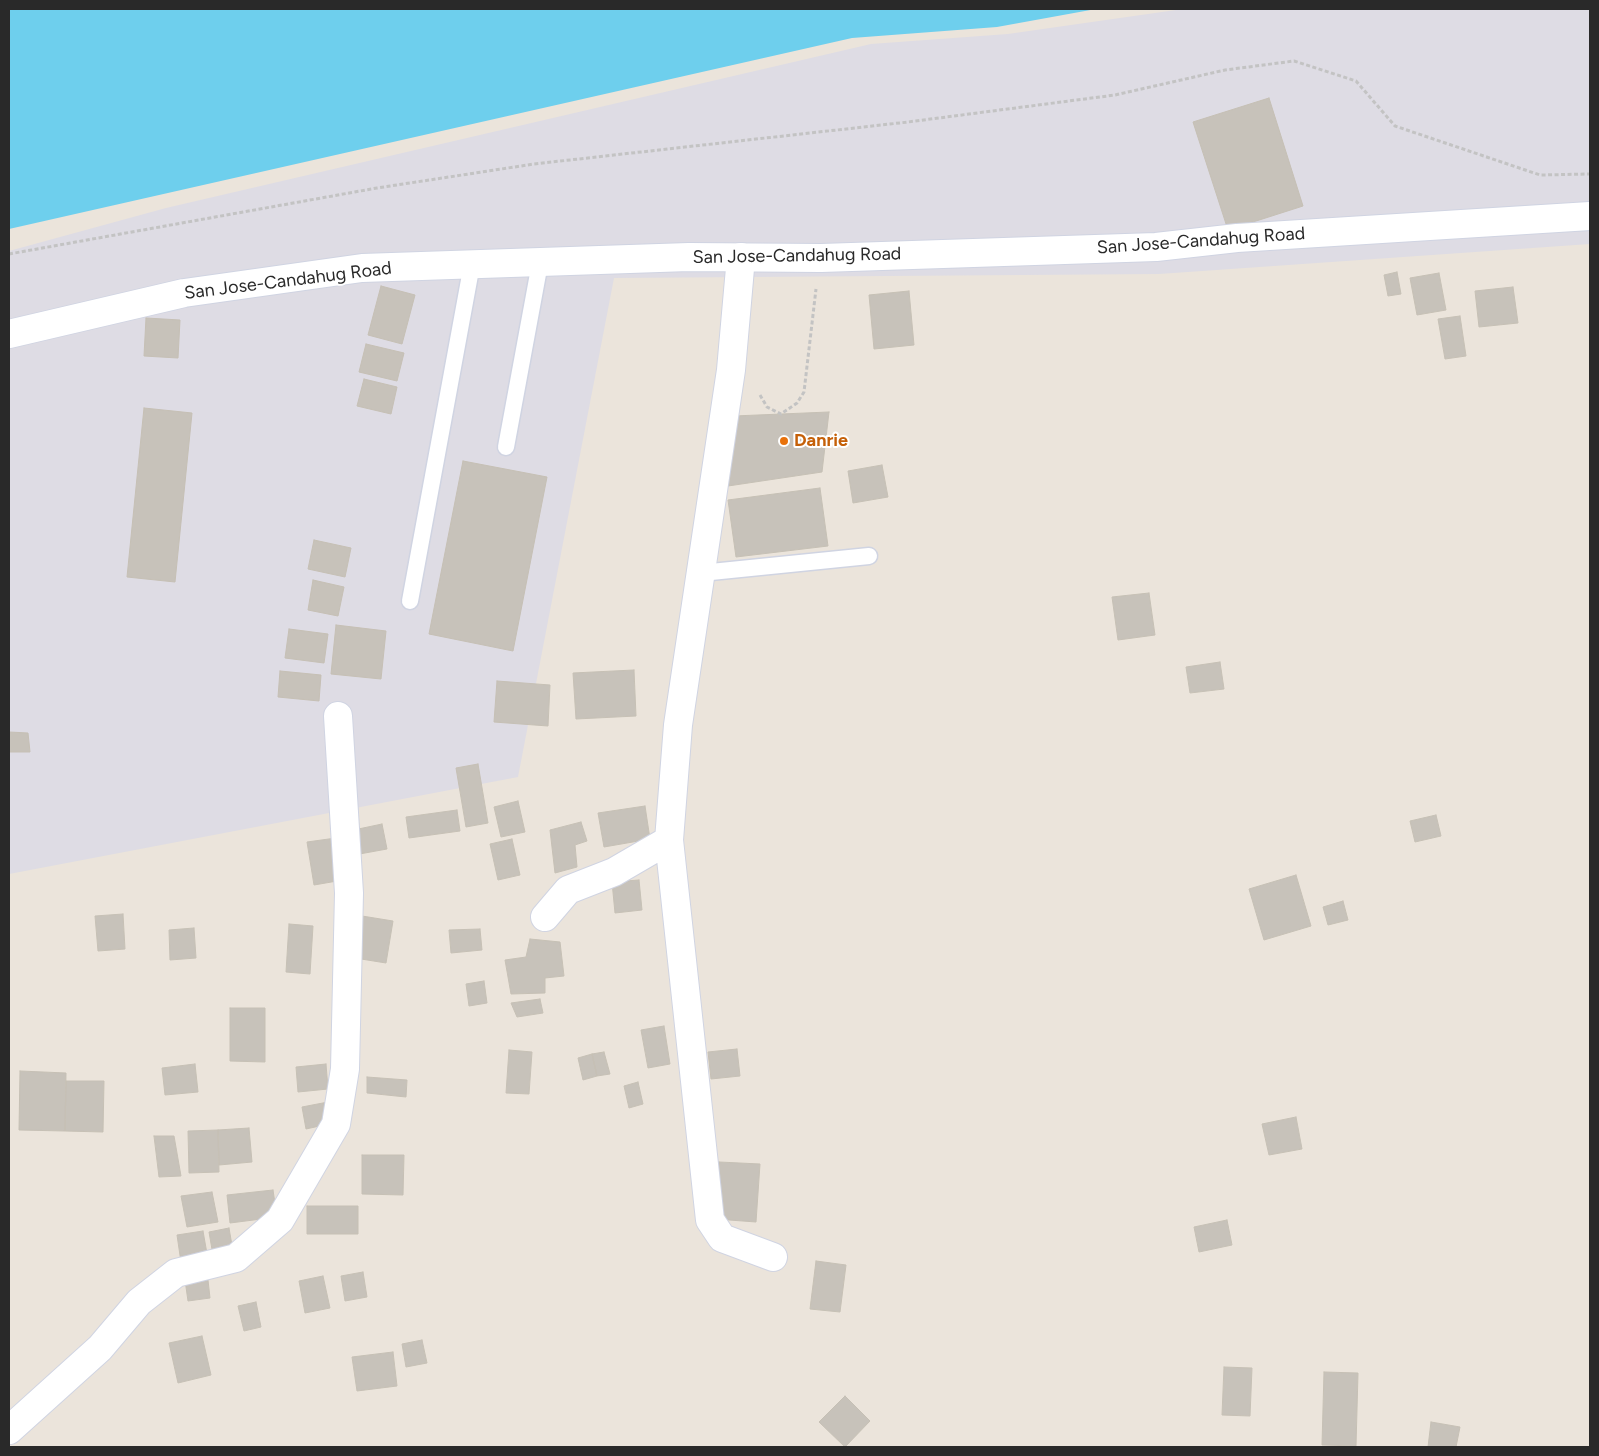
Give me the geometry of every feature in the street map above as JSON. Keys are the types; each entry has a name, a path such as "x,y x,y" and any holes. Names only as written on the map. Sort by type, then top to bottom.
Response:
{"street":[{"name":"San Jose-Candahug Road","path":"9,334 184,293 362,268 740,257 821,258 1156,247 1237,238 1590,216"},
{"path":"740,257 732,370 678,725 669,840 710,1220 722,1238 773,1257"},
{"path":"9,1430 100,1348 139,1302 176,1273 236,1258 280,1220 336,1124 345,1069 349,893 338,716"},
{"path":"545,917 568,890 614,872 669,840"}],"lane":[{"path":"506,447 540,263"},
{"path":"410,601 472,264"},
{"path":"701,573 869,556"}],"path":[{"path":"9,254 377,188 534,164 908,122 1115,95 1225,70 1294,61 1356,81 1395,126 1540,175 1590,174"},
{"path":"759,390 767,407 781,414 797,403 804,392 821,258"}],"shaded area":[{"path":"1183,9 1590,9 1590,244 1159,274 614,278 518,777 9,874 9,251 166,208 871,44 1008,34"}],"water":[{"path":"9,9 1096,9 997,27 852,38 9,229"}],"building":[{"path":"1269,98 1303,206 1228,230 1193,122"},
{"path":"1397,272 1401,294 1388,296 1384,275"},
{"path":"1439,273 1446,310 1417,315 1410,278"},
{"path":"381,286 415,295 402,344 368,335"},
{"path":"1513,287 1518,323 1479,327 1475,291"},
{"path":"909,291 914,345 874,349 869,295"},
{"path":"1460,316 1466,356 1445,359 1438,319"},
{"path":"146,318 180,320 178,358 144,356"},
{"path":"366,344 404,353 397,381 359,372"},
{"path":"364,379 397,387 391,414 357,406"},
{"path":"144,408 192,413 175,582 127,577"},
{"path":"829,412 822,472 728,486 734,416"},
{"path":"463,461 547,477 513,651 429,634"},
{"path":"882,465 888,497 853,503 848,471"},
{"path":"820,488 828,546 736,557 728,500"},
{"path":"314,540 351,548 345,577 308,569"},
{"path":"313,580 344,587 338,616 308,610"},
{"path":"1149,593 1155,635 1118,640 1112,597"},
{"path":"336,625 386,631 381,679 331,674"},
{"path":"289,629 328,634 324,663 285,658"},
{"path":"1220,662 1224,689 1190,693 1186,667"},
{"path":"634,670 636,716 576,719 573,673"},
{"path":"280,671 321,675 319,701 278,697"},
{"path":"497,681 550,685 548,726 494,722"},
{"path":"9,732 28,733 30,752 9,752"},
{"path":"478,764 488,823 466,827 456,768"},
{"path":"518,801 525,832 501,837 494,807"},
{"path":"645,806 650,839 604,847 598,813"},
{"path":"457,810 460,831 409,838 406,817"},
{"path":"1436,815 1441,836 1415,842 1410,821"},
{"path":"581,822 587,841 575,845 577,867 555,873 550,830"},
{"path":"382,824 387,849 354,855 349,831"},
{"path":"336,838 343,880 314,885 307,842"},
{"path":"512,839 520,875 498,880 490,844"},
{"path":"1296,875 1311,926 1264,940 1249,889"},
{"path":"639,880 642,910 615,913 612,882"},
{"path":"1343,901 1348,920 1328,925 1323,907"},
{"path":"123,914 125,949 98,951 95,916"},
{"path":"362,916 393,921 386,963 355,958"},
{"path":"289,924 313,926 310,974 286,972"},
{"path":"194,928 196,958 170,960 169,930"},
{"path":"480,929 482,950 451,953 449,930"},
{"path":"530,939 560,942 564,976 545,978 545,993 511,994 505,960 526,957"},
{"path":"484,981 487,1003 469,1006 466,984"},
{"path":"540,999 543,1013 517,1017 511,1003"},
{"path":"230,1008 265,1008 265,1062 230,1061"},
{"path":"664,1026 670,1064 648,1068 641,1030"},
{"path":"737,1049 740,1076 711,1079 708,1052"},
{"path":"509,1050 532,1052 529,1094 506,1093"},
{"path":"604,1052 610,1074 597,1076 592,1054"},
{"path":"592,1054 597,1076 583,1080 578,1058"},
{"path":"195,1064 198,1092 165,1095 162,1068"},
{"path":"326,1064 328,1089 298,1092 296,1067"},
{"path":"20,1071 66,1073 65,1131 19,1130"},
{"path":"367,1077 407,1080 406,1097 367,1093"},
{"path":"66,1081 104,1081 103,1132 65,1131"},
{"path":"638,1082 643,1104 629,1108 624,1086"},
{"path":"328,1102 333,1123 306,1129 302,1107"},
{"path":"1296,1117 1302,1149 1269,1155 1262,1124"},
{"path":"249,1128 252,1162 219,1165 218,1130"},
{"path":"218,1130 219,1172 189,1173 188,1131"},
{"path":"154,1136 174,1136 181,1176 159,1177"},
{"path":"362,1155 404,1155 403,1195 362,1194"},
{"path":"719,1162 760,1164 756,1222 716,1219"},
{"path":"273,1190 277,1217 230,1223 227,1195"},
{"path":"212,1192 218,1222 187,1227 181,1196"},
{"path":"307,1206 358,1206 358,1234 307,1234"},
{"path":"1227,1220 1232,1245 1199,1252 1194,1227"},
{"path":"229,1228 234,1257 214,1261 209,1232"},
{"path":"203,1231 209,1265 182,1269 177,1235"},
{"path":"816,1261 846,1265 840,1312 810,1309"},
{"path":"207,1271 210,1298 188,1301 184,1273"},
{"path":"363,1272 367,1297 345,1301 341,1276"},
{"path":"323,1276 330,1308 305,1313 299,1281"},
{"path":"256,1302 261,1327 244,1331 238,1306"},
{"path":"202,1336 211,1375 178,1383 169,1343"},
{"path":"422,1340 427,1363 406,1367 402,1344"},
{"path":"393,1352 397,1386 357,1391 352,1357"},
{"path":"1224,1367 1252,1368 1250,1416 1222,1415"},
{"path":"1324,1372 1358,1373 1356,1446 1322,1445"},
{"path":"845,1396 870,1421 845,1447 819,1422"},
{"path":"1431,1422 1460,1427 1456,1447 1428,1447"}],"place":[{"name":"Danrie","path":"784,441"}]}
